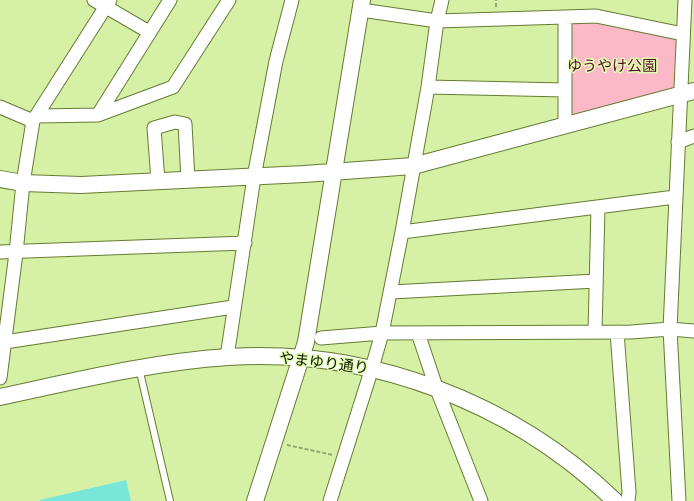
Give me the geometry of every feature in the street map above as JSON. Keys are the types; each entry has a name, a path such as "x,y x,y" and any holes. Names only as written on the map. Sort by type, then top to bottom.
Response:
{"street":[{"path":"94,0 108,4 149,32"},
{"path":"98,114 170,0"},
{"path":"0,107 35,118 98,114 173,87 229,0"},
{"path":"227,357 233,307 245,244 254,177 276,61 292,0"},
{"path":"330,501 382,333 402,232 428,87 437,21 442,0"},
{"path":"678,501 670,329 678,142 687,93 683,34 685,0"},
{"path":"0,378 16,253 23,183 35,118 108,4"},
{"path":"255,501 306,342 333,172 362,5 437,21 596,16 683,34"},
{"path":"565,17 565,126"},
{"path":"428,87 565,90"},
{"path":"0,179 23,183 81,185 254,177 413,166 687,93"},
{"path":"158,181 154,128 175,122 185,124 188,180"},
{"path":"678,142 694,136"},
{"path":"402,232 675,197"},
{"path":"595,332 598,207"},
{"path":"0,252 16,253 245,244"},
{"path":"390,292 596,281"},
{"path":"5,342 233,307"},
{"path":"321,338 382,333 617,332 670,329 694,331"},
{"path":"617,332 629,492 628,501"},
{"path":"418,333 436,388 481,501"},
{"name":"やまゆり通り","path":"0,397 139,368 227,357 302,357 372,368 436,388 480,407 522,429 555,450 584,472 615,501"}],"lane":[{"path":"139,368 170,501"}],"path":[{"path":"274,442 344,457"}],"green space":[{"name":"ゆうやけ公園","path":"565,17 683,34 680,95 565,126"}],"building":[{"path":"126,480 131,501 40,501 40,500"}]}
